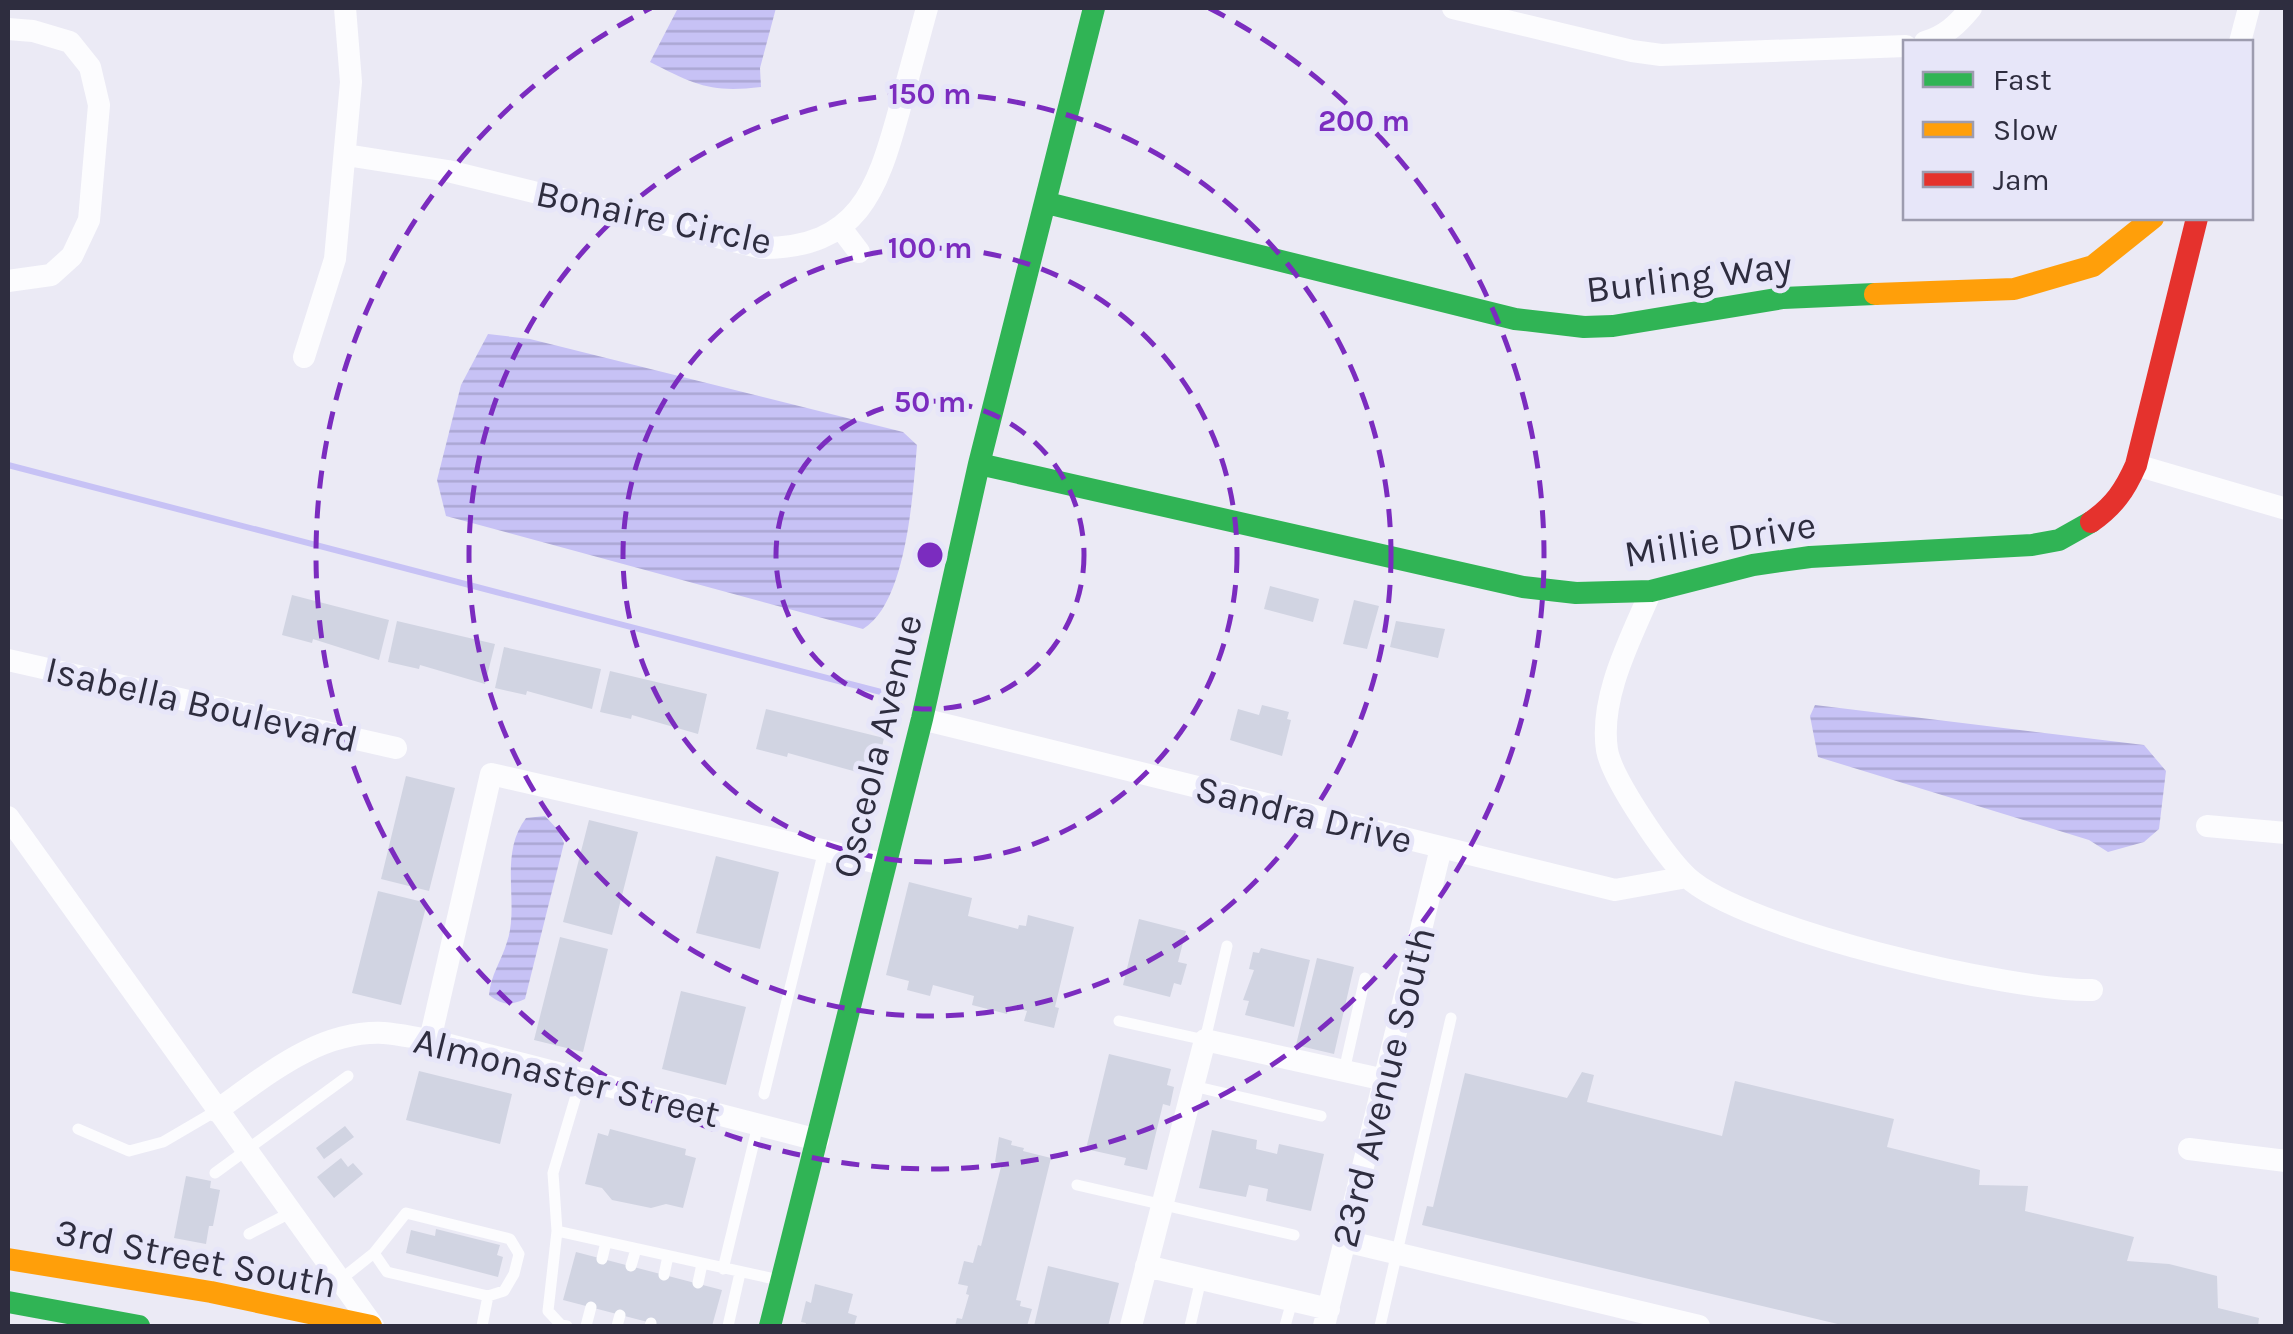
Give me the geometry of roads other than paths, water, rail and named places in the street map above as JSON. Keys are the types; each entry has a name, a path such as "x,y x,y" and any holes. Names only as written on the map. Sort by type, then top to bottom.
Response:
{"street":[{"path":"304,356 335,259 352,82 345,8"},
{"name":"Bonaire Circle","path":"346,155 448,171 762,248 803,244 840,227 868,198 878,180 927,8"},
{"name":"Osceola Avenue","path":"770,1326 1094,8"},
{"path":"1453,8 1661,55 1903,46"},
{"path":"1932,40 1956,25 1971,8"},
{"path":"2240,40 2248,8"},
{"path":"8,28 70,42 90,67 98,105 88,220 72,256 51,275 8,280"},
{"name":"Burling Way","path":"1047,203 1515,318 1584,328 1783,298 2014,289 2093,266 2150,220"},
{"name":"Millie Drive","path":"979,464 1523,586 1576,594 1652,591 1752,565 1810,557 2032,546 2059,540 2096,521 2126,488 2136,465 2197,220"},
{"path":"840,227 859,252"},
{"path":"2136,465 2286,509"},
{"path":"1652,591 1619,671 1606,726 1607,751 1629,800 1688,878 1740,908 1838,941 2008,983 2063,991 2092,990"},
{"name":"Isabella Boulevard","path":"8,660 396,748"},
{"name":"Sandra Drive","path":"922,720 1616,890 1688,878"},
{"path":"430,1040 490,774 883,864"},
{"path":"8,817 372,1326"},
{"path":"2208,826 2286,833"},
{"name":"23rd Avenue South","path":"1326,1318 1441,848"},
{"name":"Almonaster Street","path":"216,1111 302,1051 343,1038 381,1033 430,1040 818,1140"},
{"path":"1131,1326 1206,1040 1385,1080"},
{"path":"2189,1149 2286,1160"},
{"path":"1345,1241 1627,1318 1688,1325"},
{"name":"3rd Street South","path":"8,1259 211,1292 372,1326"},
{"path":"1146,1266 1292,1301 1326,1318"},
{"name":"3rd Street South","path":"8,1302 139,1326"}],"lane":[{"path":"764,1094 824,850"},
{"path":"1119,1021 1206,1040 1227,946"},
{"path":"1344,1071 1365,978"},
{"path":"1380,1326 1450,1018"},
{"path":"215,1173 348,1076"},
{"path":"568,1326 561,1325 548,1311 557,1231 553,1173 580,1079"},
{"path":"1194,1086 1321,1116"},
{"path":"78,1129 129,1151 163,1142 216,1111"},
{"path":"723,1269 758,1125"},
{"path":"1078,1185 1294,1235"},
{"path":"249,1234 290,1212"},
{"path":"340,1280 374,1253 406,1213 510,1239 518,1254 514,1274 504,1291 488,1296 387,1272 374,1253"},
{"path":"557,1231 783,1280"},
{"path":"602,1258 606,1242"},
{"path":"631,1266 636,1249"},
{"path":"664,1274 668,1256"},
{"path":"698,1283 702,1264"},
{"path":"728,1326 740,1272"},
{"path":"1190,1326 1201,1279"},
{"path":"482,1326 488,1296"},
{"path":"1285,1326 1292,1301"},
{"path":"586,1326 590,1308"}],"waterway":[{"path":"8,465 881,692"}]}
